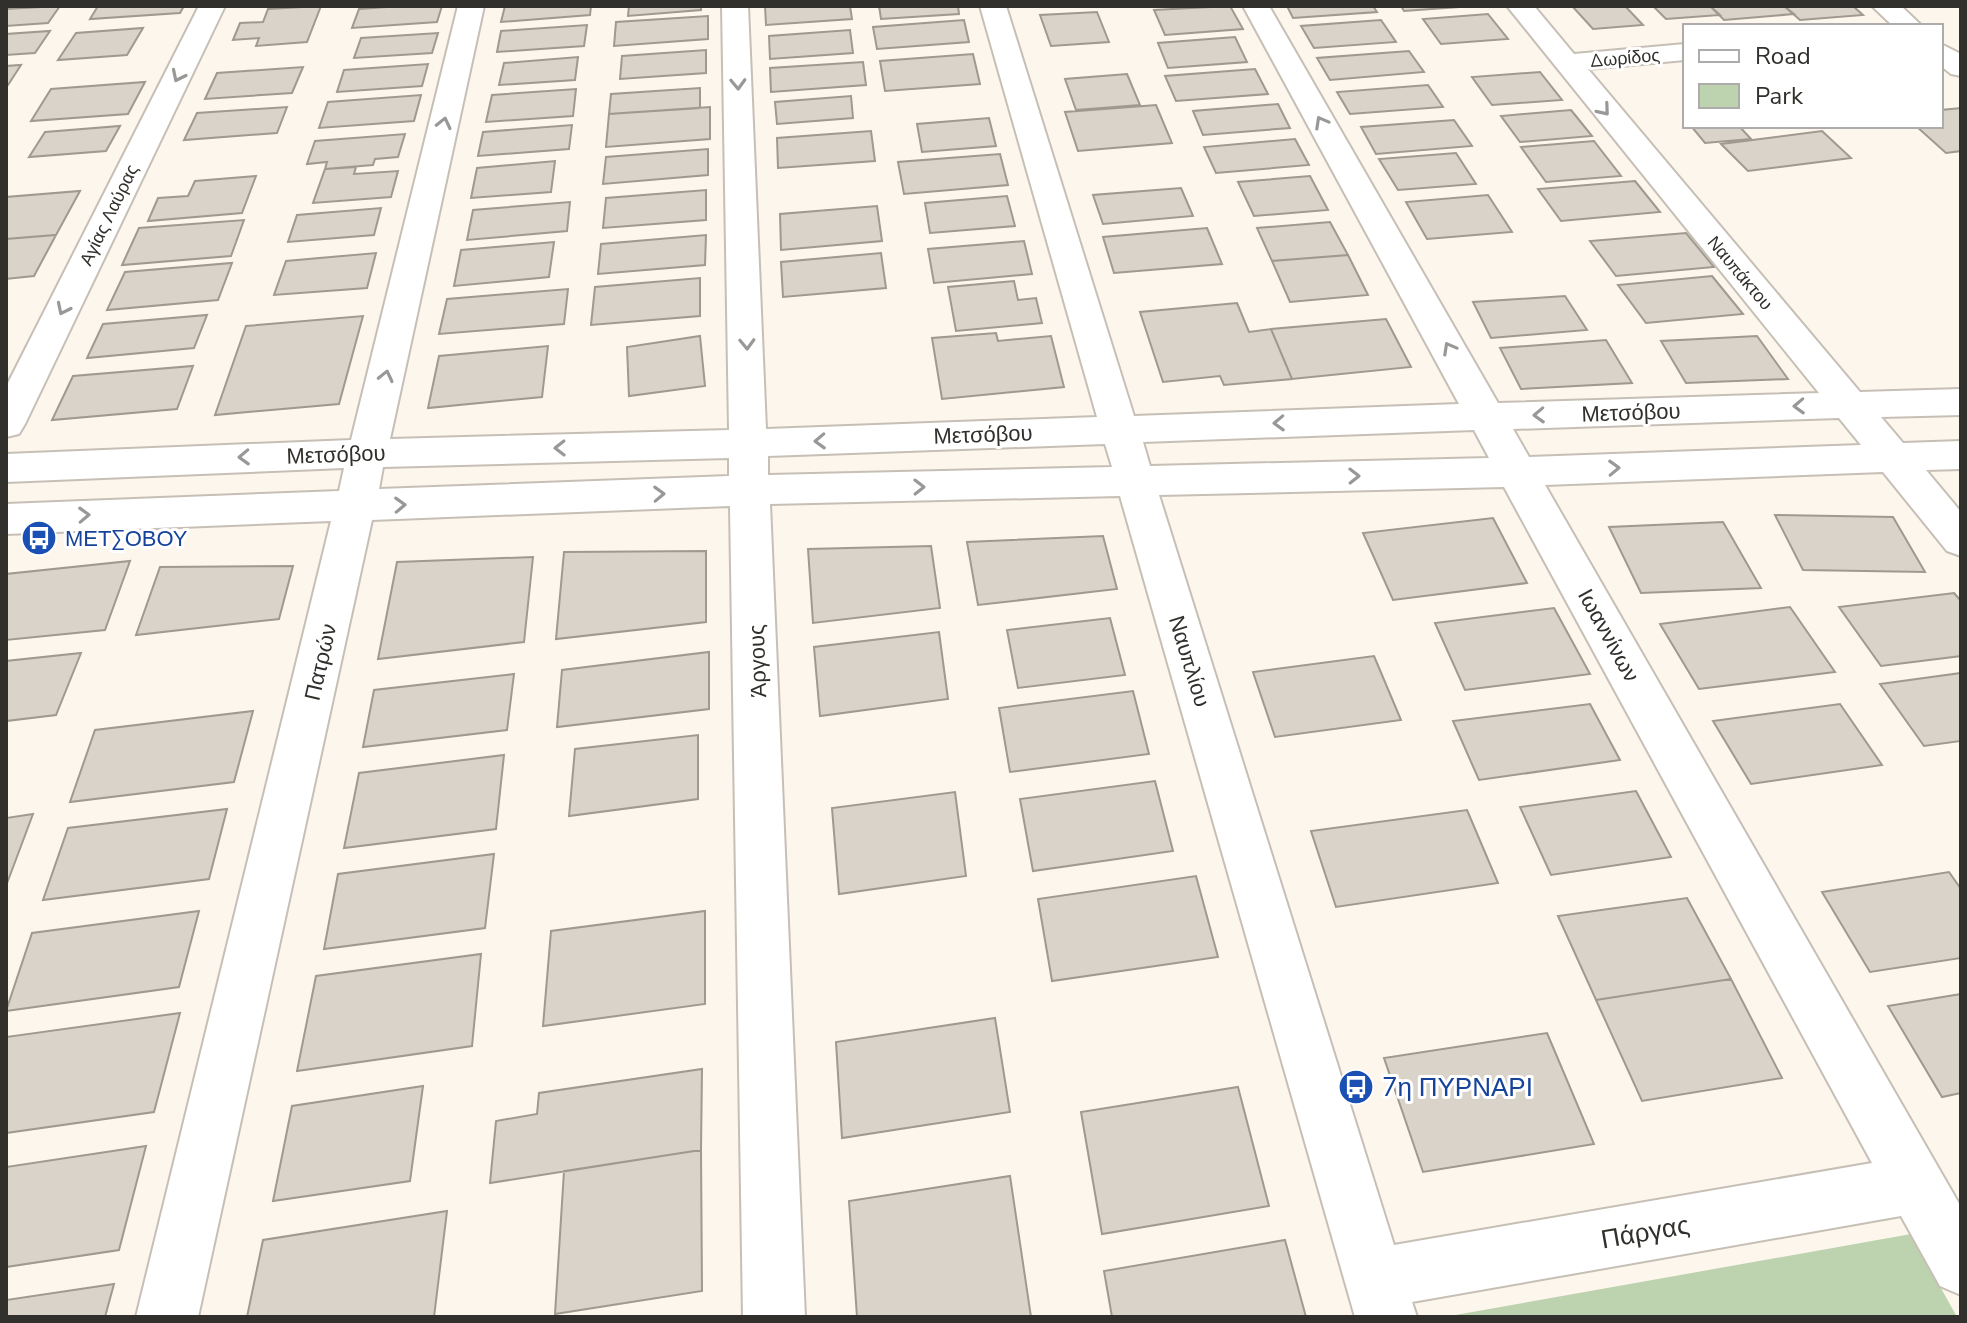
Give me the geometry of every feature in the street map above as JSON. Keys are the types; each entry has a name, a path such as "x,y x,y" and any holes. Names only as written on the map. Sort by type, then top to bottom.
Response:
{"street":[{"name":"Αγίας Λαύρας","path":"6,424 212,6"},
{"name":"Πατρών","path":"167,1317 471,6"},
{"name":"Άργους","path":"735,6 774,1317"},
{"name":"Ναυπλίου","path":"993,6 1122,428 1380,1298"},
{"name":"Ιωαννίνων","path":"1256,6 1961,1265"},
{"name":"Ναυπάκτου","path":"1520,6 1961,540"},
{"path":"1885,6 1907,24"},
{"name":"Δωρίδος","path":"1566,63 1683,52"},
{"path":"1943,54 1961,68"},
{"name":"Μετσόβου","path":"6,519 356,507 1122,428 1961,402"},
{"name":"Μετσόβου","path":"6,468 369,452 1137,482 1518,472 1961,455"},
{"name":"Πάργας","path":"1380,1298 1916,1184"}],"green space":[{"path":"1911,1234 1957,1317 1444,1317"}],"building":[{"path":"60,6 48,23 6,26 6,9"},
{"path":"98,6 184,6 180,13 90,19"},
{"path":"321,6 307,42 256,46 259,38 233,40 240,23 263,22 268,9"},
{"path":"442,6 437,22 352,28 359,9"},
{"path":"505,6 591,6 590,15 501,22"},
{"path":"629,6 701,6 701,10 628,16"},
{"path":"765,6 850,6 852,19 766,25"},
{"path":"879,6 958,6 959,14 881,19"},
{"path":"1230,6 1243,29 1165,35 1154,10"},
{"path":"1287,6 1373,6 1377,12 1293,18"},
{"path":"1401,6 1474,6 1404,11"},
{"path":"1572,6 1625,6 1643,25 1593,29"},
{"path":"1653,6 1710,6 1720,15 1666,19"},
{"path":"1710,6 1784,6 1794,14 1724,20"},
{"path":"1784,6 1853,6 1863,15 1800,20"},
{"path":"1097,12 1109,42 1051,46 1040,15"},
{"path":"1488,14 1508,39 1441,44 1423,19"},
{"path":"708,16 708,39 614,46 616,22"},
{"path":"964,20 969,42 877,49 873,27"},
{"path":"1381,20 1396,42 1314,48 1301,26"},
{"path":"587,25 584,46 497,52 501,31"},
{"path":"143,28 127,55 58,60 76,33"},
{"path":"850,30 853,53 770,59 769,36"},
{"path":"50,31 35,53 6,55 6,34"},
{"path":"438,33 432,53 354,58 361,38"},
{"path":"1235,37 1247,62 1168,68 1158,43"},
{"path":"706,50 706,73 620,79 622,56"},
{"path":"1409,51 1424,72 1330,80 1317,58"},
{"path":"973,54 980,84 885,91 880,61"},
{"path":"578,57 575,80 499,85 504,63"},
{"path":"863,62 866,85 771,92 770,68"},
{"path":"428,64 422,86 337,92 344,70"},
{"path":"21,65 8,85 6,85 6,66"},
{"path":"303,67 292,93 205,99 217,73"},
{"path":"1255,69 1268,94 1176,101 1165,76"},
{"path":"1540,72 1562,100 1492,105 1472,77"},
{"path":"1127,74 1140,105 1076,110 1065,79"},
{"path":"145,82 128,114 31,121 51,89"},
{"path":"1428,85 1443,107 1350,114 1337,92"},
{"path":"700,88 700,108 609,114 611,94"},
{"path":"576,89 573,116 486,122 492,95"},
{"path":"421,95 414,121 319,128 328,102"},
{"path":"851,96 853,118 777,124 775,102"},
{"path":"1278,104 1290,128 1203,135 1193,111"},
{"path":"1156,105 1172,143 1078,151 1065,112"},
{"path":"287,107 277,133 184,140 197,113"},
{"path":"710,107 710,139 606,147 609,114"},
{"path":"1961,108 1961,151 1946,153 1918,128 1943,128 1943,110"},
{"path":"1571,110 1592,136 1520,142 1501,116"},
{"path":"989,118 996,146 922,152 917,124"},
{"path":"1454,120 1472,146 1376,154 1361,127"},
{"path":"572,125 569,149 478,156 483,132"},
{"path":"120,126 106,151 29,157 45,132"},
{"path":"1693,128 1741,128 1751,139 1705,143"},
{"path":"871,131 875,161 778,168 777,138"},
{"path":"1822,131 1851,158 1748,171 1721,144"},
{"path":"405,134 398,157 375,159 373,165 325,169 327,162 307,164 315,141"},
{"path":"1295,139 1309,165 1216,173 1204,147"},
{"path":"1594,141 1621,176 1546,182 1521,147"},
{"path":"708,149 708,175 603,184 606,157"},
{"path":"1456,153 1476,184 1398,190 1379,159"},
{"path":"1000,154 1008,185 904,194 898,162"},
{"path":"555,161 551,192 471,198 477,168"},
{"path":"356,167 354,174 398,171 391,197 313,203 325,169"},
{"path":"256,176 242,213 148,221 158,198 188,196 195,181"},
{"path":"1310,176 1328,210 1254,216 1238,182"},
{"path":"1635,181 1660,212 1561,221 1538,189"},
{"path":"1181,188 1193,216 1103,224 1093,195"},
{"path":"706,190 706,220 603,228 606,198"},
{"path":"80,191 56,235 6,239 6,197"},
{"path":"1488,195 1512,232 1427,239 1406,202"},
{"path":"1007,196 1015,226 930,233 925,203"},
{"path":"570,202 567,231 467,240 473,210"},
{"path":"877,206 882,241 781,250 780,214"},
{"path":"381,208 374,235 288,242 297,215"},
{"path":"244,220 231,256 122,265 139,228"},
{"path":"1330,222 1348,255 1272,261 1257,228"},
{"path":"1207,228 1222,264 1114,273 1103,237"},
{"path":"1686,233 1714,267 1616,276 1590,241"},
{"path":"56,235 34,276 6,279 6,239"},
{"path":"706,235 705,265 598,274 601,244"},
{"path":"1024,241 1032,274 934,283 928,249"},
{"path":"554,242 549,277 454,286 461,250"},
{"path":"376,253 367,288 274,295 286,261"},
{"path":"881,253 886,288 783,297 781,262"},
{"path":"1348,255 1368,295 1290,302 1272,261"},
{"path":"232,263 218,300 107,310 125,272"},
{"path":"1712,276 1743,314 1646,323 1618,285"},
{"path":"700,278 700,316 591,325 595,287"},
{"path":"1014,281 1018,300 1036,298 1042,323 956,331 948,287"},
{"path":"568,289 564,324 439,334 447,299"},
{"path":"1565,296 1587,330 1491,338 1473,302"},
{"path":"1237,303 1249,332 1271,329 1292,379 1224,385 1220,376 1163,382 1140,312"},
{"path":"207,315 194,348 87,358 103,324"},
{"path":"363,316 339,404 215,415 246,326"},
{"path":"1386,319 1411,367 1292,379 1271,329"},
{"path":"996,333 998,341 1051,336 1064,387 942,399 932,338"},
{"path":"700,336 705,386 629,396 627,347"},
{"path":"1757,336 1788,379 1686,383 1661,341"},
{"path":"1606,340 1632,383 1521,389 1500,348"},
{"path":"548,346 542,397 428,408 439,356"},
{"path":"193,366 177,409 52,420 73,376"},
{"path":"1775,515 1893,517 1925,572 1803,570"},
{"path":"1493,518 1527,583 1393,600 1363,533"},
{"path":"1723,522 1761,588 1641,593 1609,527"},
{"path":"1103,536 1117,589 978,605 967,542"},
{"path":"931,546 940,608 813,623 808,549"},
{"path":"706,551 706,622 556,639 564,552"},
{"path":"533,557 524,642 378,659 397,562"},
{"path":"130,561 105,630 6,640 6,574"},
{"path":"293,566 279,619 136,635 160,567"},
{"path":"1954,593 1961,601 1961,656 1881,666 1839,607"},
{"path":"1790,607 1835,672 1699,689 1660,624"},
{"path":"1554,608 1590,674 1465,690 1435,623"},
{"path":"1110,618 1125,675 1018,688 1007,630"},
{"path":"939,632 948,699 820,716 814,647"},
{"path":"709,652 709,709 557,727 562,670"},
{"path":"81,653 56,715 6,721 6,661"},
{"path":"1374,656 1401,720 1275,737 1253,672"},
{"path":"1961,673 1961,741 1924,746 1880,684"},
{"path":"514,674 507,730 363,747 374,690"},
{"path":"1133,691 1149,754 1010,772 999,708"},
{"path":"1590,704 1620,760 1479,780 1453,721"},
{"path":"1840,704 1882,765 1751,784 1713,721"},
{"path":"253,711 234,782 70,802 95,730"},
{"path":"698,735 698,799 569,816 575,749"},
{"path":"504,755 496,829 344,848 359,773"},
{"path":"1155,781 1173,851 1033,871 1020,799"},
{"path":"1636,791 1671,857 1551,875 1520,807"},
{"path":"955,792 966,876 839,894 832,808"},
{"path":"227,809 209,879 43,900 68,828"},
{"path":"1467,810 1498,883 1336,907 1311,831"},
{"path":"33,814 6,886 6,818"},
{"path":"494,854 485,928 324,949 338,874"},
{"path":"1949,872 1961,889 1961,958 1870,972 1822,892"},
{"path":"1196,876 1218,957 1052,981 1038,899"},
{"path":"1687,898 1731,979 1596,1000 1558,916"},
{"path":"199,911 179,987 6,1011 32,933"},
{"path":"705,911 705,1004 543,1026 551,931"},
{"path":"481,954 472,1046 297,1071 316,976"},
{"path":"1731,979 1782,1078 1642,1101 1596,1000"},
{"path":"1961,994 1961,1093 1942,1097 1888,1006"},
{"path":"180,1013 154,1112 6,1133 6,1037"},
{"path":"995,1018 1010,1112 842,1138 836,1042"},
{"path":"1547,1033 1594,1144 1423,1172 1384,1058"},
{"path":"702,1069 701,1150 490,1183 496,1121 537,1114 539,1093"},
{"path":"423,1086 410,1181 273,1201 292,1106"},
{"path":"1238,1087 1269,1206 1102,1234 1081,1112"},
{"path":"146,1146 119,1250 6,1267 6,1167"},
{"path":"701,1150 702,1291 555,1314 564,1171"},
{"path":"1010,1176 1031,1317 857,1317 849,1201"},
{"path":"447,1211 434,1317 247,1317 263,1240"},
{"path":"1285,1240 1306,1317 1112,1317 1104,1271"},
{"path":"114,1284 105,1317 6,1317 6,1300"}],"place":[{"name":"ΜΕΤΣΟΒΟΥ","path":"39,538"},
{"name":"7η ΠΥΡΝΑΡΙ","path":"1356,1087"}]}
